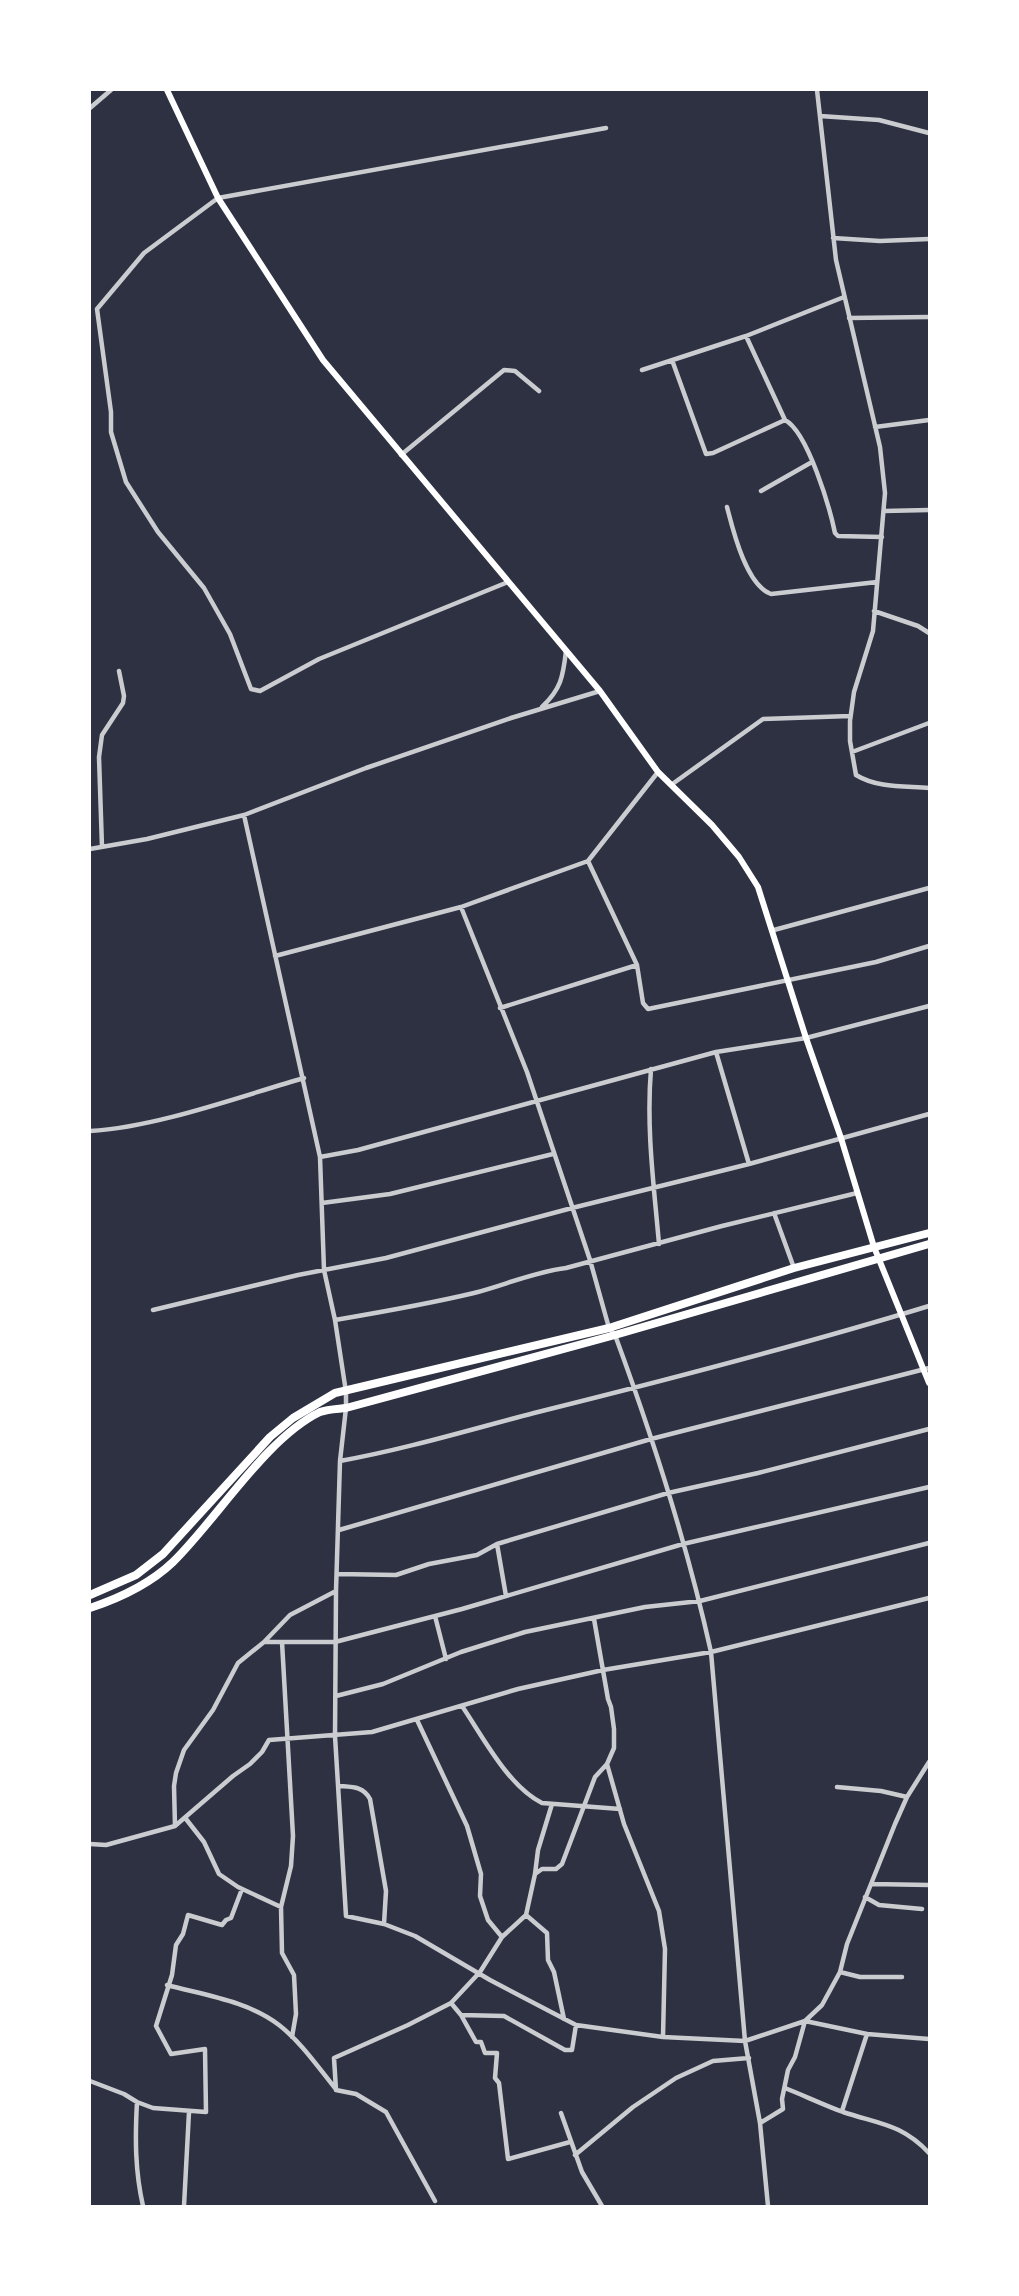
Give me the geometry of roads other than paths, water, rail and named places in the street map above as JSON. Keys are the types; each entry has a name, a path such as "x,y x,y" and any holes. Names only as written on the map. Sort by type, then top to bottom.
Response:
{"main road":[{"path":"167,90 218,198 306,338 400,456 600,691 658,772 712,825 739,857 758,887 774,930 788,982 841,1138 874,1247 926,1369 929,1383"},
{"path":"90,1595 136,1575 163,1554 270,1437 292,1418 335,1393 346,1392 608,1328 794,1268 929,1233"},
{"path":"90,1608 112,1601 144,1584 172,1562 276,1446 298,1427 321,1412 346,1408 614,1335 929,1244"}],"street":[{"path":"90,108 111,90"},
{"path":"817,90 833,238 844,297 875,427 883,470 884,511 874,611 870,645 854,692 850,716 852,752 856,775 866,781 875,784 929,788"},
{"path":"820,116 879,120 929,132"},
{"path":"508,582 319,659 260,691 251,689 230,634 204,588 158,532 126,482 111,432 111,412 97,309 144,253 218,198 606,128"},
{"path":"833,238 880,240 929,239"},
{"path":"642,370 746,336 844,297"},
{"path":"849,318 929,316"},
{"path":"746,336 786,420 796,431 821,479 836,535 882,537"},
{"path":"672,360 706,454 713,453 786,420"},
{"path":"400,456 504,370 515,371 539,391"},
{"path":"875,427 929,420"},
{"path":"761,492 812,462"},
{"path":"726,507 740,550 757,582 766,592 771,594 877,582"},
{"path":"884,511 929,510"},
{"path":"874,611 918,626 929,633"},
{"path":"540,708 555,695 561,684 566,651"},
{"path":"102,847 99,757 102,735 123,702 124,696 119,671"},
{"path":"90,849 147,839 244,815 366,768 540,708 600,691"},
{"path":"671,785 763,719 850,716"},
{"path":"852,752 929,723"},
{"path":"276,956 461,907 588,861 658,772"},
{"path":"244,815 304,1078 320,1157 324,1270 336,1320 346,1392 340,1461 338,1574 336,1590 335,1736 346,1916 384,1924 415,1936 576,2025 663,2037 745,2041 805,2021 822,2005 840,1972 847,1944 907,1797 929,1762"},
{"path":"588,861 637,965 643,1003 648,1009 788,982 876,962 929,946"},
{"path":"774,930 929,888"},
{"path":"461,907 536,1100 590,1260 608,1328 614,1335 635,1390 700,1601 711,1652 745,2041 760,2123 768,2206"},
{"path":"500,1008 637,965"},
{"path":"320,1157 358,1150 716,1052 806,1038 929,1006"},
{"path":"716,1052 749,1164"},
{"path":"651,1069 649,1138 660,1244"},
{"path":"90,1131 110,1130 155,1120 304,1078"},
{"path":"153,1310 324,1270 386,1258 572,1208 749,1164 929,1114"},
{"path":"322,1203 390,1194 553,1154"},
{"path":"336,1320 404,1309 472,1294 545,1271 660,1244 774,1213 858,1193"},
{"path":"774,1213 794,1268"},
{"path":"340,1461 430,1442 532,1414 635,1390 793,1347 929,1306"},
{"path":"338,1530 651,1439 926,1369"},
{"path":"338,1574 396,1575 429,1564 476,1554 497,1544 668,1493 758,1473 929,1429"},
{"path":"264,1642 336,1642 506,1596 683,1544 929,1487"},
{"path":"336,1696 389,1682 461,1652 525,1632 645,1607 700,1601 929,1543"},
{"path":"497,1544 506,1596"},
{"path":"175,1826 174,1786 176,1773 184,1750 213,1710 238,1663 264,1642 290,1615 336,1590"},
{"path":"90,1844 106,1845 175,1826 233,1776 250,1764 262,1752 267,1741 372,1732 518,1689 603,1670 711,1652 929,1598"},
{"path":"435,1616 446,1659"},
{"path":"535,1874 542,1869 556,1869 562,1864 595,1777 608,1764 614,1748 614,1729 594,1619"},
{"path":"282,1642 293,1836 291,1866 281,1907 282,1953 294,1975 296,2014 292,2037"},
{"path":"462,1706 512,1778 537,1800 552,1804 620,1809"},
{"path":"417,1720 467,1826 481,1874 480,1896 488,1920 502,1937"},
{"path":"608,1764 624,1824 659,1911 665,1949 663,2037"},
{"path":"339,1786 360,1788 366,1791 370,1799 386,1891 384,1924"},
{"path":"837,1787 880,1791 907,1797"},
{"path":"336,2090 334,2058 408,2025 451,2003 480,1972 502,1937 526,1915 538,1850 552,1804"},
{"path":"186,1818 204,1842 219,1874 242,1889 281,1907"},
{"path":"872,1884 929,1885"},
{"path":"90,2081 153,2108 206,2112 205,2049 171,2054 156,2026 167,1985 172,1975 176,1945 183,1934 188,1915 222,1925 230,1918 242,1889"},
{"path":"865,1897 879,1905 922,1909"},
{"path":"526,1915 547,1933 548,1960 554,1972 564,2020"},
{"path":"840,1972 860,1977 902,1977"},
{"path":"167,1985 254,2010 279,2025 292,2037 336,2090 356,2094 386,2112 435,2201"},
{"path":"451,2003 461,2015 476,2042 481,2042 485,2053 497,2052 494,2078 499,2083 508,2159 570,2142"},
{"path":"461,2015 504,2016 570,2051 576,2025"},
{"path":"805,2021 867,2034 929,2039"},
{"path":"760,2123 783,2109 782,2099 786,2088 788,2070 795,2057 805,2021"},
{"path":"842,2111 867,2034"},
{"path":"575,2155 633,2107 676,2078 713,2061 749,2058"},
{"path":"786,2088 842,2111 900,2129 916,2139 929,2153"},
{"path":"137,2102 136,2176 143,2206"},
{"path":"184,2206 189,2112"},
{"path":"561,2113 575,2155 602,2206"}]}
